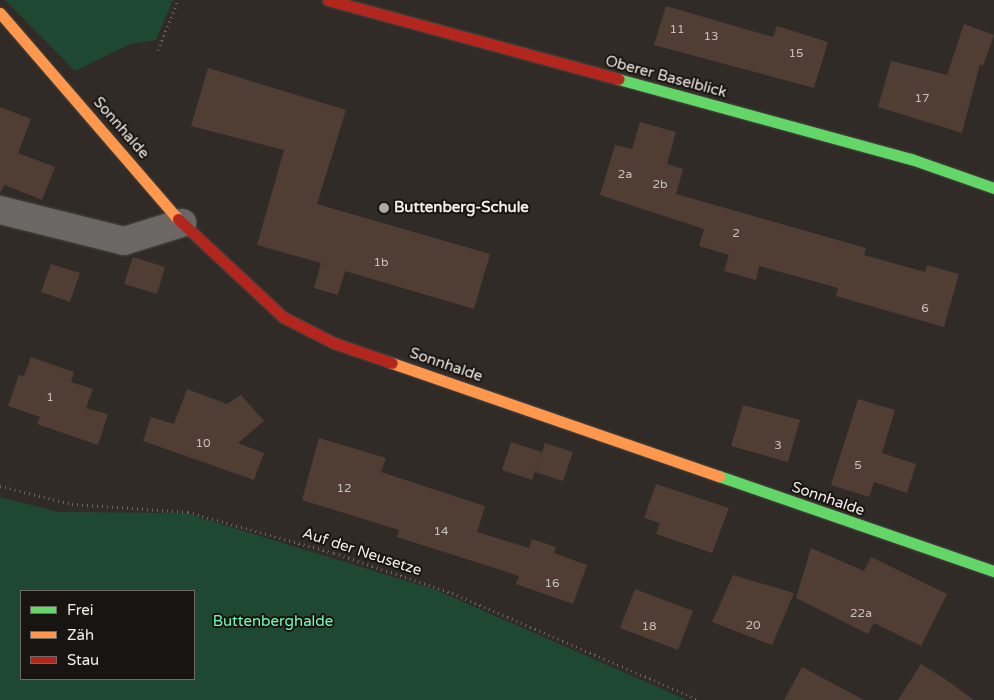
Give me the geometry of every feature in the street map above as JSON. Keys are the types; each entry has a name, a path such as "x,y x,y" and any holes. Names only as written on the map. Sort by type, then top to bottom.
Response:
{"street":[{"name":"Oberer Baselblick","path":"328,0 911,159 994,188"},
{"name":"Sonnhalde","path":"0,13 182,223 283,318 334,343 994,571"},
{"path":"0,210 124,241 182,223"}],"path":[{"path":"158,50 178,0"},
{"name":"Auf der Neusetze","path":"0,486 72,504 188,512 334,552 452,593 699,700"}],"green space":[{"path":"5,0 173,0 156,40 130,44 75,71"},
{"name":"Buttenberghalde","path":"0,497 58,512 185,513 436,590 687,700 0,700"}],"building":[{"path":"666,6 773,37 777,26 828,42 814,88 654,45"},
{"path":"964,24 994,35 983,66 980,64 962,133 878,107 891,61 947,75"},
{"path":"208,68 346,110 317,204 490,254 474,309 345,271 338,295 314,288 321,263 257,245 284,150 191,126"},
{"path":"0,107 31,119 18,153 55,167 42,200 5,185 0,193"},
{"path":"640,122 676,132 667,164 683,169 676,194 866,248 864,255 925,272 927,265 959,274 944,327 836,296 838,288 759,266 756,280 724,271 729,255 699,246 704,229 600,195 615,145 632,149"},
{"path":"133,257 165,267 157,294 124,284"},
{"path":"51,264 80,273 70,302 41,292"},
{"path":"31,357 74,372 71,382 93,389 86,408 108,414 98,445 37,424 40,417 8,406 19,375 24,376"},
{"path":"187,389 227,404 241,395 264,421 238,443 264,453 254,480 143,441 151,417 174,424"},
{"path":"858,399 895,410 882,453 916,464 907,493 874,482 869,497 831,485"},
{"path":"743,405 800,420 788,462 731,446"},
{"path":"319,438 386,458 381,472 485,506 477,532 529,548 532,539 556,547 554,553 587,565 573,604 516,584 519,576 397,537 399,530 302,500"},
{"path":"511,442 542,452 532,480 502,470"},
{"path":"545,443 573,452 563,481 535,472"},
{"path":"656,484 729,508 712,553 656,534 660,523 644,518"},
{"path":"811,548 864,571 871,557 947,594 921,646 874,623 868,634 796,598"},
{"path":"733,575 794,593 772,645 712,622"},
{"path":"635,589 693,611 678,650 620,628"},
{"path":"921,664 945,679 974,700 898,700"},
{"path":"802,667 864,700 784,700"}],"traffic: fast":[{"path":"618,79 911,159 994,188"},
{"path":"719,476 994,571"}],"traffic: slow":[{"path":"0,13 178,219"},
{"path":"392,363 719,476"}],"traffic: jam":[{"path":"328,0 618,79"},
{"path":"178,219 283,317 334,343 392,363"}],"place":[{"name":"Buttenberg-Schule","path":"384,208"}]}
